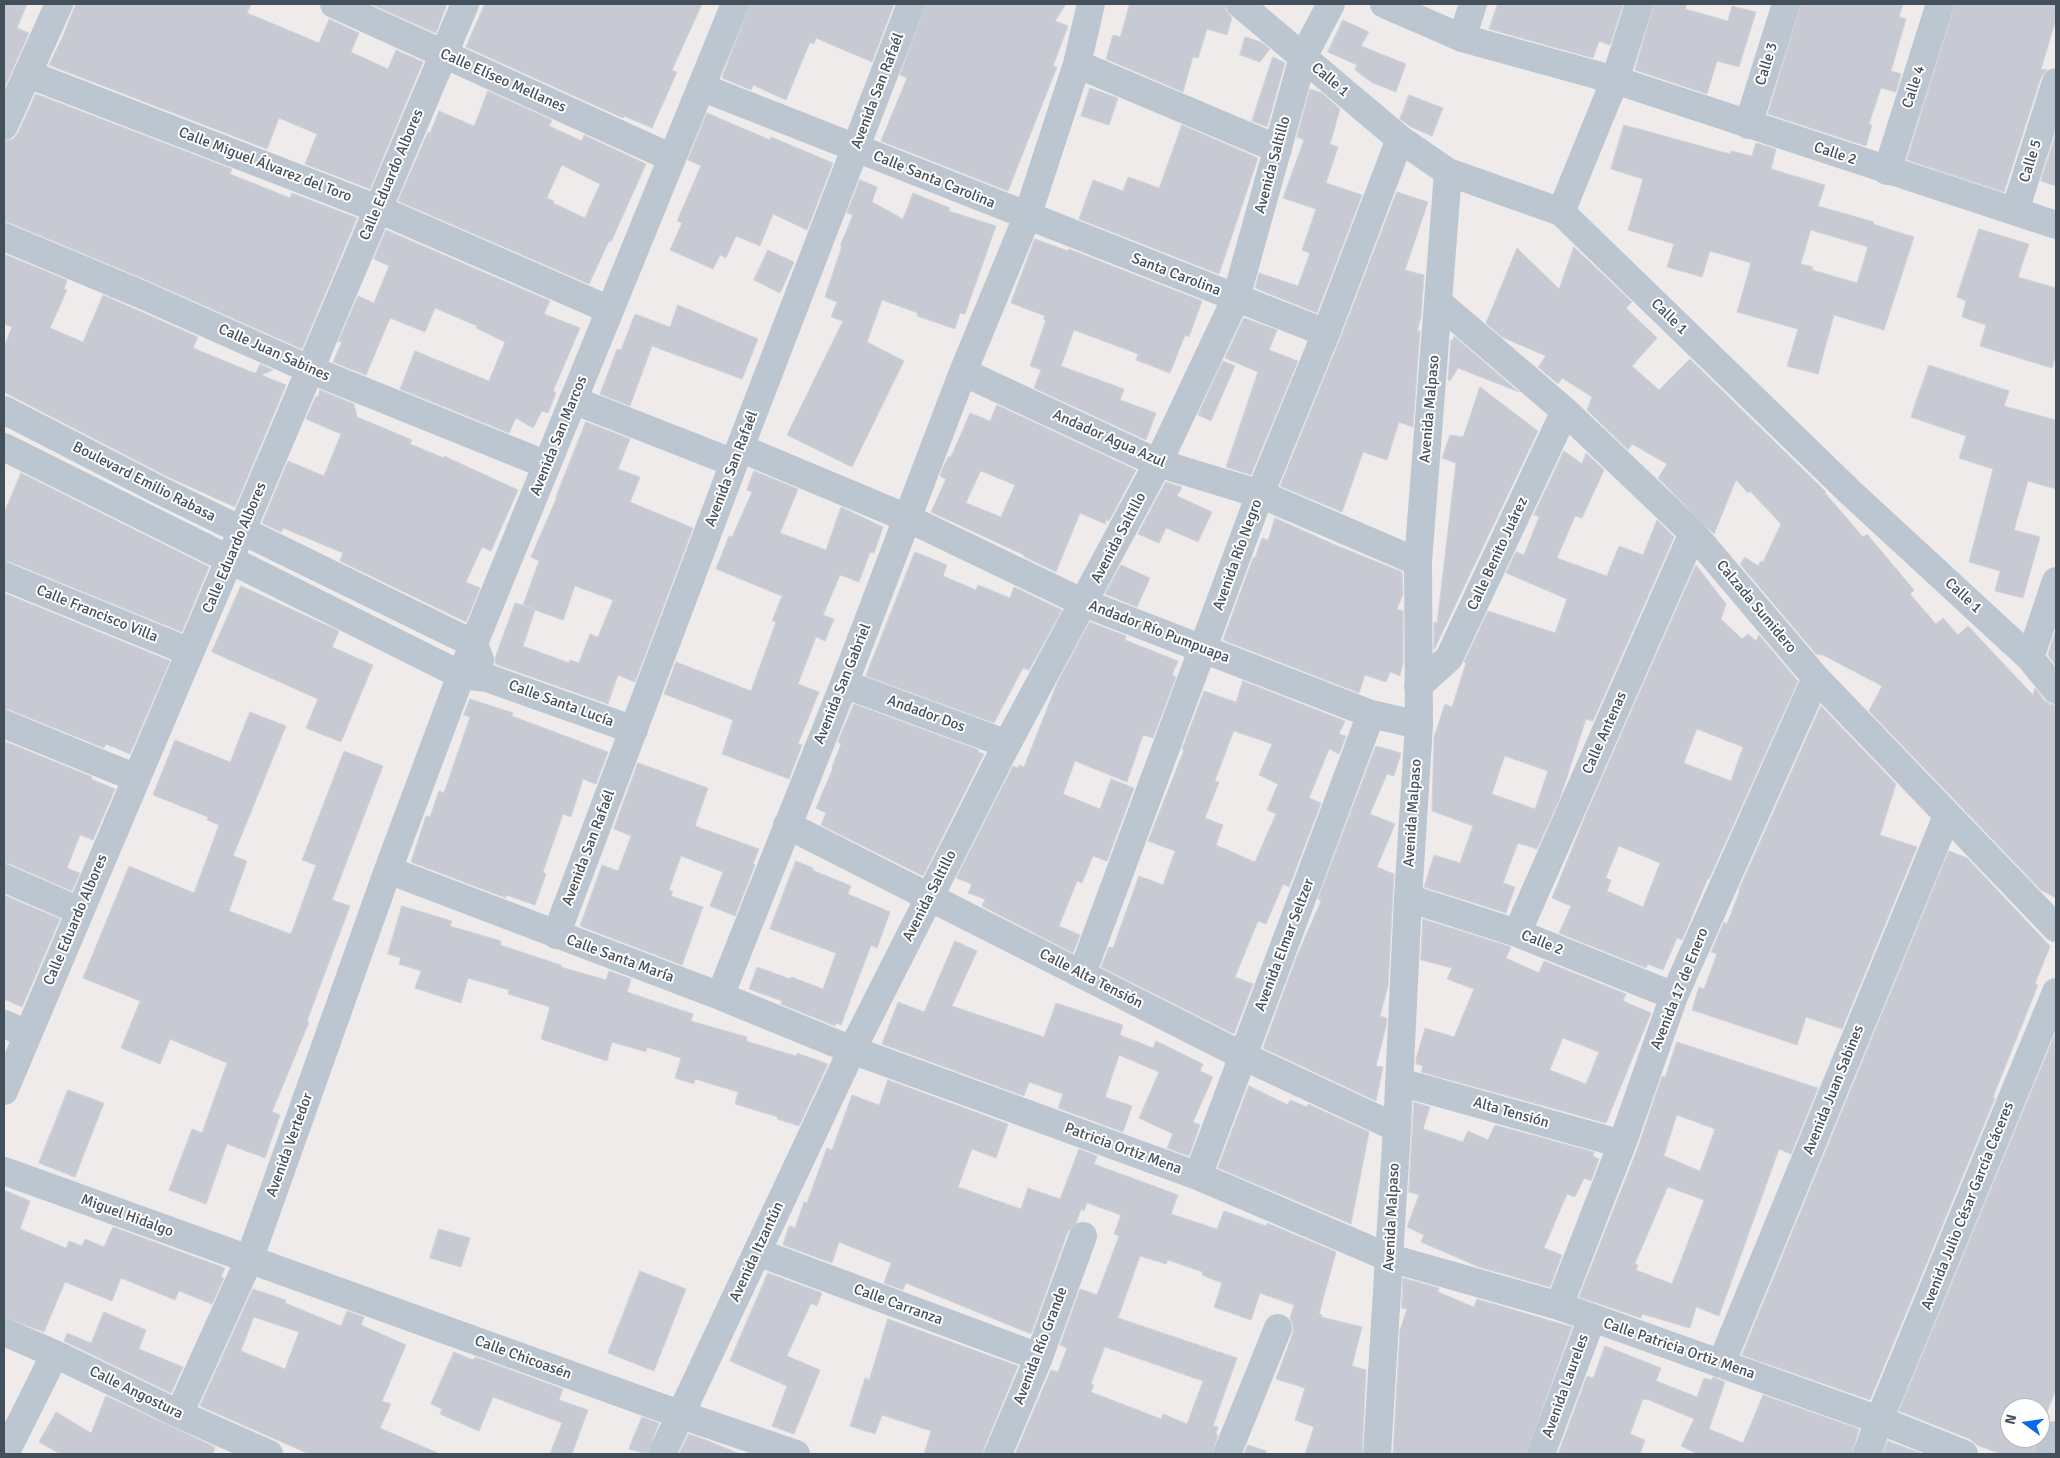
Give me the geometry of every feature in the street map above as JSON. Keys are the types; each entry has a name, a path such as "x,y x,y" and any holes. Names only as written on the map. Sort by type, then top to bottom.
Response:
{"street":[{"path":"4,126 16,87 60,4"},
{"name":"Calle Elíseo Mellanes","path":"334,4 672,158"},
{"name":"Calle Eduardo Albores","path":"4,1091 16,1029 80,911 465,4"},
{"name":"Avenida San Marcos","path":"388,870 474,677 474,644 735,4"},
{"name":"Avenida San Rafaél","path":"556,935 737,456 911,4"},
{"path":"963,372 1027,217 1077,64 1091,4"},
{"name":"Calle 1","path":"1240,4 1400,139 1448,172 1561,212 1852,494 2030,658 2056,690"},
{"name":"Avenida Saltillo","path":"852,1050 1007,744 1158,463 1236,298 1303,57 1331,4"},
{"name":"Calle 2","path":"1384,4 1462,38 1615,80 1887,171 2016,211 2056,226"},
{"path":"1462,38 1473,4"},
{"path":"1561,212 1615,80 1639,4"},
{"name":"Calle 3","path":"1748,125 1786,4"},
{"name":"Calle 4","path":"1887,171 1940,4"},
{"path":"1077,64 1278,149"},
{"name":"Calle 5","path":"2016,211 2056,82"},
{"name":"Calle Miguel Álvarez del Toro","path":"16,87 378,209 610,310"},
{"name":"Calle Santa Carolina","path":"701,87 1027,217"},
{"name":"Avenida Río Negro","path":"1082,974 1260,494 1326,333 1400,139"},
{"name":"Avenida Malpaso","path":"1377,1454 1390,1258 1408,898 1419,726 1418,562 1448,172"},
{"name":"Santa Carolina","path":"1027,217 1326,333"},
{"name":"Calle Juan Sabines","path":"4,237 138,293 310,369 547,465"},
{"name":"Calzada Sumidero","path":"1438,303 1565,411 1693,533 1816,678 2056,928"},
{"name":"Andador Agua Azul","path":"963,372 1158,463 1260,494 1418,562"},
{"name":"Avenida San Gabriel","path":"720,996 844,684 963,372"},
{"name":"Andador Río Pumpuapa","path":"573,400 737,456 907,518 1084,603 1371,714 1419,726"},
{"name":"Boulevard Emilio Rabasa","path":"4,410 159,490 474,644"},
{"name":"Calle Benito Juárez","path":"1418,686 1449,658 1565,411"},
{"name":"Boulevard Emilio Rabasa","path":"4,447 474,677"},
{"name":"Calle Antenas","path":"1517,932 1693,533"},
{"name":"Calle Francisco Villa","path":"4,576 190,652"},
{"path":"2030,658 2056,580"},
{"name":"Calle Santa Lucía","path":"474,677 634,730"},
{"name":"Avenida 17 de Enero","path":"1559,1306 1622,1144 1674,996 1816,678"},
{"name":"Andador Dos","path":"844,684 1007,744"},
{"name":"Avenida Elmar Seltzer","path":"1198,1176 1371,714"},
{"path":"4,724 136,778"},
{"name":"Avenida Juan Sabines","path":"1721,1364 1947,816"},
{"name":"Calle Alta Tensión","path":"787,825 1244,1056 1397,1128"},
{"name":"Calle Santa María","path":"388,870 720,996 852,1050"},
{"name":"Avenida Vertedor","path":"179,1414 249,1260 388,870"},
{"path":"4,878 80,911"},
{"name":"Calle 2","path":"1408,898 1517,932 1674,996"},
{"name":"Avenida Julio César García Cáceres","path":"1867,1454 1879,1420 2056,992"},
{"name":"Patricia Ortiz Mena","path":"852,1050 1198,1176 1390,1258"},
{"name":"Avenida Itzantún","path":"662,1454 679,1414 852,1050"},
{"name":"Alta Tensión","path":"1400,1082 1622,1144"},
{"name":"Miguel Hidalgo","path":"4,1171 249,1260"},
{"name":"Avenida Río Grande","path":"998,1454 1039,1357 1083,1236"},
{"name":"Calle Carranza","path":"757,1252 1039,1357"},
{"name":"Calle Patricia Ortiz Mena","path":"1390,1258 1559,1306 1879,1420 1964,1454"},
{"name":"Calle Chicoasén","path":"249,1260 796,1454"},
{"name":"Avenida Laureles","path":"1541,1454 1592,1318"},
{"path":"1227,1454 1278,1328"},
{"name":"Calle Angostura","path":"4,1332 269,1454"},
{"path":"5,1454 55,1354"},
{"path":"2048,1454 2056,1435"}],"building":[{"path":"4,4 27,4 17,28 29,33 4,89"},
{"path":"76,4 251,4 247,13 319,43 329,19 359,33 351,52 388,69 396,50 423,62 370,189 305,164 317,134 279,118 267,149 49,65"},
{"path":"371,4 447,4 436,33"},
{"path":"485,4 702,4 672,70 677,72 652,128 624,116 623,118 466,47"},
{"path":"750,4 894,4 872,62 816,38 814,44 810,42 786,100 753,85 751,90 722,78"},
{"path":"926,4 1066,4 1055,21 1068,26 1053,66 1057,67 1008,191 881,141 907,78 900,75"},
{"path":"1130,4 1225,4 1226,10 1232,18 1227,35 1207,29 1198,58 1193,57 1183,92 1106,59 1113,35 1120,37"},
{"path":"1498,4 1623,4 1610,45 1599,41 1593,58 1489,29"},
{"path":"1654,4 1687,4 1685,9 1728,21 1732,6 1756,12 1739,67 1717,61 1707,94 1635,70"},
{"path":"1801,4 1903,4 1899,17 1906,19 1891,71 1901,74 1896,92 1881,88 1869,124 1872,125 1866,146 1768,114"},
{"path":"1955,4 2056,4 2056,19 2041,69 2047,70 2041,77 2004,192 1907,160"},
{"path":"1343,20 1369,32 1361,46 1406,64 1396,92 1371,82 1355,70 1357,65 1328,52"},
{"path":"1245,37 1261,42 1270,49 1260,62 1240,55"},
{"path":"1273,57 1285,63 1267,127 1252,121"},
{"path":"1090,88 1118,98 1109,125 1081,116"},
{"path":"1310,89 1322,93 1340,109 1330,144 1338,147 1326,183 1362,195 1317,313 1255,288 1259,273 1298,286 1310,253 1302,250 1316,209 1283,198 1304,140 1297,137"},
{"path":"488,91 552,120 549,126 582,141 584,135 646,164 611,242 609,241 589,284 398,201 439,111 474,126","holes":["562,165 600,184 585,218 553,203 554,201 547,198"]},
{"path":"36,94 232,169 230,174 290,198 292,193 357,218 302,349 144,279 4,222 4,141 13,139 18,133"},
{"path":"1409,95 1443,108 1432,136 1411,127 1400,119"},
{"path":"707,113 770,140 771,137 833,163 807,230 773,214 760,246 736,236 726,258 720,255 713,269 670,250 682,223 677,221 701,166 688,160"},
{"path":"1182,125 1258,158 1219,274 1079,219 1093,180 1123,191 1128,177 1159,188"},
{"path":"1624,125 1730,154 1731,151 1752,156 1756,143 1776,149 1771,169 1825,185 1818,206 1874,222 1873,224 1914,237 1884,330 1834,315 1818,374 1787,366 1798,329 1737,312 1751,263 1710,251 1702,277 1667,267 1674,244 1628,230 1643,179 1611,169","holes":["1811,230 1868,247 1857,283 1812,270 1813,267 1801,264"]},
{"path":"2056,133 2056,186 2041,181"},
{"path":"860,180 877,187 872,202 903,219 913,193 950,208 949,211 996,226 965,314 960,313 955,329 917,316 918,313 882,300 867,342 904,361 852,467 787,435 843,321 831,317 837,302 825,297 842,246 840,246 853,215 847,213"},
{"path":"1397,192 1428,202 1405,270 1424,275 1421,317 1417,331 1420,331 1413,427 1399,422 1387,460 1363,452 1342,512 1280,486"},
{"path":"1979,229 2029,244 2018,277 2056,288 2056,354 2052,368 1980,346 1986,325 1962,317 1966,301 1957,297"},
{"path":"386,230 550,301 544,314 580,328 553,391 556,393 548,413 542,411 533,428 516,418 509,433 400,389 415,351 489,381 505,342 476,328 477,326 435,308 425,332 390,318 366,375 333,362 342,341 338,342 358,296 374,303 389,266 374,259"},
{"path":"1035,239 1068,251 1069,249 1202,301 1189,337 1185,335 1170,373 1136,360 1138,354 1074,330 1061,366 1124,389 1120,400 1156,413 1146,440 1034,388 1041,370 1030,366 1046,320 1043,319 1045,316 1011,303"},
{"path":"1574,247 1632,302 1626,308 1657,338 1632,366 1659,390 1690,359 1826,492 1863,537 1867,534 1914,590 1910,594 1936,624 1943,618 1958,635 1968,626 2033,695 2035,688 2044,700 2056,705 2056,898 2041,890 1869,711 1882,686 1823,655 1816,654 1740,564 1745,557 1758,566 1761,561 1763,562 1781,524 1750,491 1748,493 1736,480 1714,534 1658,478 1667,464 1632,444 1628,450 1587,410 1592,397 1562,378 1558,384 1538,367 1546,356 1502,337 1486,323 1517,248 1559,289"},
{"path":"768,250 794,262 780,293 754,280"},
{"path":"4,254 67,280 64,289 67,290 50,328 83,342 103,295 198,337 193,348 254,373 256,373 260,364 273,370 261,375 286,385 235,507 166,476 4,392 4,347 12,327 4,324"},
{"path":"678,305 758,339 742,379 652,346 630,406 600,394 617,349 621,350 635,314 670,327"},
{"path":"1244,318 1277,330 1269,350 1298,361 1251,475 1226,467 1258,372 1225,358"},
{"path":"1454,336 1519,392 1458,368 1450,381 1448,380 1451,340 1453,340"},
{"path":"1223,361 1235,366 1211,421 1198,415"},
{"path":"1929,365 2009,391 2004,406 2056,420 2056,489 2028,481 2014,530 2040,537 2023,598 1995,591 2000,571 1969,562 1993,469 1959,458 1966,436 1911,417"},
{"path":"1480,387 1538,431 1434,650 1434,622 1437,623 1456,463 1442,458 1450,435 1463,437"},
{"path":"320,390 354,404 357,417 412,440 410,444 444,458 444,456 518,490 491,551 482,547 466,582 480,588 466,622 340,561 343,553 283,528 281,532 262,523 288,461 324,476 341,434 306,419"},
{"path":"997,405 1136,470 1109,521 1106,520 1105,524 1080,513 1056,572 931,512 946,479 940,476 943,467 949,456 951,457 970,413 990,421","holes":["981,471 1015,485 1001,517 966,503"]},
{"path":"586,422 630,439 618,469 640,477 630,502 693,528 635,682 618,675 608,704 495,664 495,658 515,603 534,609 523,605 539,561 531,557","holes":["575,586 613,600 598,637 590,634 579,663 570,660 569,663 523,646 535,610 563,620"]},
{"path":"1564,451 1582,464 1586,453 1604,470 1582,518 1575,516 1557,558 1607,576 1619,546 1643,555 1657,520 1674,537 1593,721 1586,719 1560,798 1537,849 1518,843 1503,883 1515,887 1506,913 1424,887 1434,855 1460,863 1473,826 1432,811 1434,737 1445,704 1452,707 1466,663 1464,662 1488,611 1555,633 1567,599 1506,573 1516,552 1524,555 1539,517 1534,515","holes":["1505,756 1548,771 1535,809 1492,794"]},
{"path":"754,471 798,489 780,533 826,550 841,507 883,527 874,553 870,552 859,582 840,575 823,615 834,619 825,641 816,637 798,684 819,692 798,744 802,745 789,779 722,754 733,720 664,694 676,662 751,691 776,622 772,621 782,596 716,569 729,536 732,537 752,492 747,490"},
{"path":"21,473 209,567 182,632 4,561 4,514"},
{"path":"1166,482 1182,487 1177,496 1212,512 1198,542 1166,528 1159,543 1138,534"},
{"path":"1275,518 1402,572 1403,594 1397,609 1403,611 1403,663 1400,676 1390,672 1386,682 1365,675 1359,693 1223,640 1253,558 1255,558 1262,538 1268,540"},
{"path":"915,552 947,565 943,576 976,590 978,585 1010,598 1014,587 1062,610 1029,670 1023,668 994,723 866,676"},
{"path":"1121,565 1150,578 1137,607 1105,594"},
{"path":"1696,565 1726,604 1721,619 1742,639 1748,634 1756,641 1759,635 1798,681 1708,878 1682,940 1677,938 1663,970 1648,964 1646,968 1559,933 1571,906 1552,898 1587,812","holes":["1697,729 1743,747 1731,781 1684,763","1619,846 1660,863 1643,907 1607,891 1611,880 1606,878"]},
{"path":"241,586 339,631 332,647 373,665 341,742 306,728 318,699 212,652"},
{"path":"4,593 170,661 130,754 106,744 104,748 4,709"},
{"path":"1090,622 1126,636 1125,640 1178,661 1172,675 1176,677 1153,738 1143,735 1127,782 1075,761 1063,794 1100,809 1111,779 1134,788 1107,861 1093,856 1082,883 1077,881 1059,926 1080,935 1073,953 982,906 985,899 968,893 972,884 956,878 1013,766 1018,768 1019,765 1024,767 1058,681"},
{"path":"2056,634 2056,666 2048,655"},
{"path":"1243,681 1345,721 1339,734 1346,736 1339,754 1329,749 1309,798 1321,803 1289,887 1283,884 1266,924 1258,921 1235,977 1253,984 1234,1034 1101,967 1109,947 1113,948 1139,876 1163,885 1175,851 1148,841 1184,750 1182,749 1204,691 1236,702","holes":["1234,731 1272,744 1259,775 1278,784 1267,810 1276,814 1255,862 1216,845 1223,825 1205,818 1219,782 1215,781"]},
{"path":"470,699 513,713 512,716 608,752 596,784 583,779 571,817 563,814 543,872 546,874 535,905 506,895 506,898 411,862 426,816 430,817 439,791 444,793 470,717 464,715"},
{"path":"854,704 979,750 978,752 984,754 923,876 821,825 826,813 816,808 833,768 841,744 838,742"},
{"path":"1821,706 1896,784 1880,835 1917,847 1842,1029 1806,1017 1797,1045 1692,1010 1699,987 1704,989 1717,954 1711,952 1724,922 1727,924 1739,890"},
{"path":"250,712 286,726 233,856 247,861 229,911 291,934 316,865 302,860 344,751 383,766 332,900 350,906 307,1021 309,1022 272,1112 280,1115 265,1158 227,1144 206,1204 169,1190 192,1129 202,1133 227,1063 170,1039 160,1064 121,1048 140,1001 83,978 129,866 194,893 219,825 207,820 208,817 153,795 175,740 230,762"},
{"path":"4,741 92,777 91,779 115,789 93,840 80,835 67,868 80,873 72,891 4,863"},
{"path":"1376,746 1401,753 1394,776 1387,774 1370,814 1395,824 1377,867 1394,874 1388,986 1380,1016 1387,1018 1376,1066 1383,1067 1376,1101 1263,1048 1297,956 1321,901 1318,899"},
{"path":"638,763 708,788 695,826 759,849 753,864 755,865 735,916 710,906 723,872 681,856 669,890 673,892 671,896 703,907 682,965 580,926 602,865 618,871 631,836 614,829"},
{"path":"1949,851 1967,858 2050,946 2035,984 2038,985 1993,1097 1995,1098 1870,1400 1742,1355"},
{"path":"796,861 813,868 812,870 851,886 848,894 890,912 877,948 871,945 841,1025 836,1023 835,1026 781,1004 782,1001 749,989 757,967 823,989 836,953 770,929"},
{"path":"4,895 60,919 22,1007 4,999"},
{"path":"402,906 452,921 450,926 501,941 500,945 561,965 561,967 606,980 609,971 631,979 627,992 693,1014 691,1021 747,1037 746,1041 796,1056 797,1053 828,1064 799,1126 777,1119 778,1117 735,1104 738,1092 695,1079 694,1084 675,1078 681,1058 647,1047 646,1052 612,1042 607,1061 541,1039 550,1007 508,994 509,990 468,978 461,1003 415,988 421,971 399,964 401,958 388,954"},
{"path":"1423,919 1511,947 1506,958 1539,973 1544,961 1626,994 1623,1001 1651,1013 1606,1123 1421,1072 1423,1066 1416,1064 1416,1059 1425,1028 1454,1037 1474,989 1447,979 1452,968 1421,960","holes":["1563,1038 1599,1052 1586,1084 1550,1070"]},
{"path":"955,941 977,951 952,1006 1044,1037 1056,1003 1123,1025 1120,1035 1153,1048 1156,1041 1203,1064 1200,1071 1213,1077 1193,1122 1200,1125 1189,1156 1167,1148 1173,1134 1139,1118 1159,1072 1119,1055 1105,1097 1132,1106 1123,1132 1058,1108 1063,1094 1029,1082 1024,1096 882,1044 898,1002 924,1012"},
{"path":"2056,1032 2056,1389 2050,1404 2050,1398 2000,1398 2000,1448 2035,1448 2033,1454 2001,1454 1977,1445 1970,1439 1899,1411"},
{"path":"1677,1042 1818,1088 1791,1154 1779,1149 1719,1316 1696,1307 1690,1328 1642,1314 1641,1318 1579,1297 1637,1150 1662,1076 1665,1077","holes":["1677,1115 1715,1129 1700,1171 1664,1156","1668,1187 1704,1200 1672,1284 1636,1270 1638,1265 1635,1264"]},
{"path":"888,1080 1008,1124 996,1158 972,1149 958,1187 1021,1209 1028,1188 1060,1199 1079,1149 1097,1156 1094,1164 1178,1195 1171,1214 1217,1229 1224,1211 1266,1226 1267,1223 1336,1252 1319,1314 1322,1315 1321,1317 1362,1327 1352,1366 1366,1370 1362,1454 1305,1454 1314,1427 1295,1420 1305,1388 1276,1379 1293,1333 1293,1325 1290,1318 1294,1305 1260,1293 1251,1320 1214,1307 1222,1283 1202,1275 1203,1272 1168,1260 1166,1264 1140,1256 1118,1318 1237,1358 1213,1426 1218,1427 1216,1434 1218,1435 1212,1454 1015,1454 1051,1370 1058,1372 1067,1348 1060,1345 1080,1289 1097,1295 1119,1236 1114,1234 1121,1215 1087,1203 1084,1211 1081,1209 1076,1223 1068,1231 1031,1334 906,1283 903,1290 884,1283 891,1263 839,1242 832,1263 783,1245 789,1226 795,1228 804,1202 807,1203 827,1148 832,1150 852,1095 879,1105","holes":["1105,1347 1203,1381 1187,1424 1163,1414 1161,1419 1091,1392 1094,1385 1091,1384"]},
{"path":"1249,1086 1288,1105 1290,1100 1307,1107 1308,1104 1369,1132 1351,1224 1218,1168"},
{"path":"68,1090 104,1103 75,1177 39,1163"},
{"path":"1414,1102 1430,1107 1423,1129 1463,1142 1468,1131 1488,1140 1495,1125 1594,1152 1593,1156 1599,1159 1591,1181 1584,1178 1575,1197 1567,1194 1544,1248 1562,1255 1550,1287 1479,1267 1421,1242 1424,1235 1407,1227 1419,1195 1409,1192"},
{"path":"4,1190 30,1201 20,1229 66,1248 69,1241 82,1246 85,1239 104,1247 113,1227 225,1268 221,1277 224,1278 212,1304 179,1291 175,1300 121,1278 112,1301 65,1282 44,1332 4,1317"},
{"path":"439,1229 470,1238 461,1267 430,1258"},
{"path":"640,1271 686,1289 654,1371 608,1353"},
{"path":"768,1273 822,1293 817,1306 811,1303 787,1356 820,1370 794,1434 772,1426 787,1386 730,1361"},
{"path":"1403,1278 1439,1288 1438,1292 1474,1307 1477,1299 1572,1327 1526,1454 1393,1454 1400,1330 1407,1309 1402,1308"},
{"path":"253,1289 286,1300 285,1303 341,1326 347,1311 364,1317 361,1325 406,1345 382,1401 391,1404 380,1428 440,1454 309,1454 200,1406","holes":["254,1317 299,1332 285,1369 241,1351"]},
{"path":"104,1312 146,1330 139,1349 183,1367 171,1393 64,1341 67,1333 91,1343"},
{"path":"888,1319 1018,1366 983,1454 924,1454 931,1431 882,1415 875,1434 850,1426 865,1378 869,1380"},
{"path":"1605,1346 1661,1368 1656,1381 1697,1397 1704,1378 1712,1380 1713,1377 1725,1382 1709,1429 1743,1443 1763,1395 1859,1429 1852,1454 1698,1454 1681,1446 1694,1419 1643,1399 1630,1434 1645,1440 1640,1454 1558,1454 1587,1376 1593,1378"},
{"path":"454,1352 473,1360 475,1357 563,1389 559,1400 588,1410 572,1454 550,1454 562,1423 493,1397 479,1431 440,1414 442,1409 431,1404"},
{"path":"106,1396 215,1447 213,1454 60,1454 39,1442 56,1412 91,1433"},
{"path":"642,1417 659,1423 647,1454 629,1449"},
{"path":"689,1434 706,1440 740,1454 679,1454"},
{"path":"1888,1441 1923,1454 1883,1454"},
{"path":"1248,1445 1266,1451 1265,1454 1244,1454"}]}
